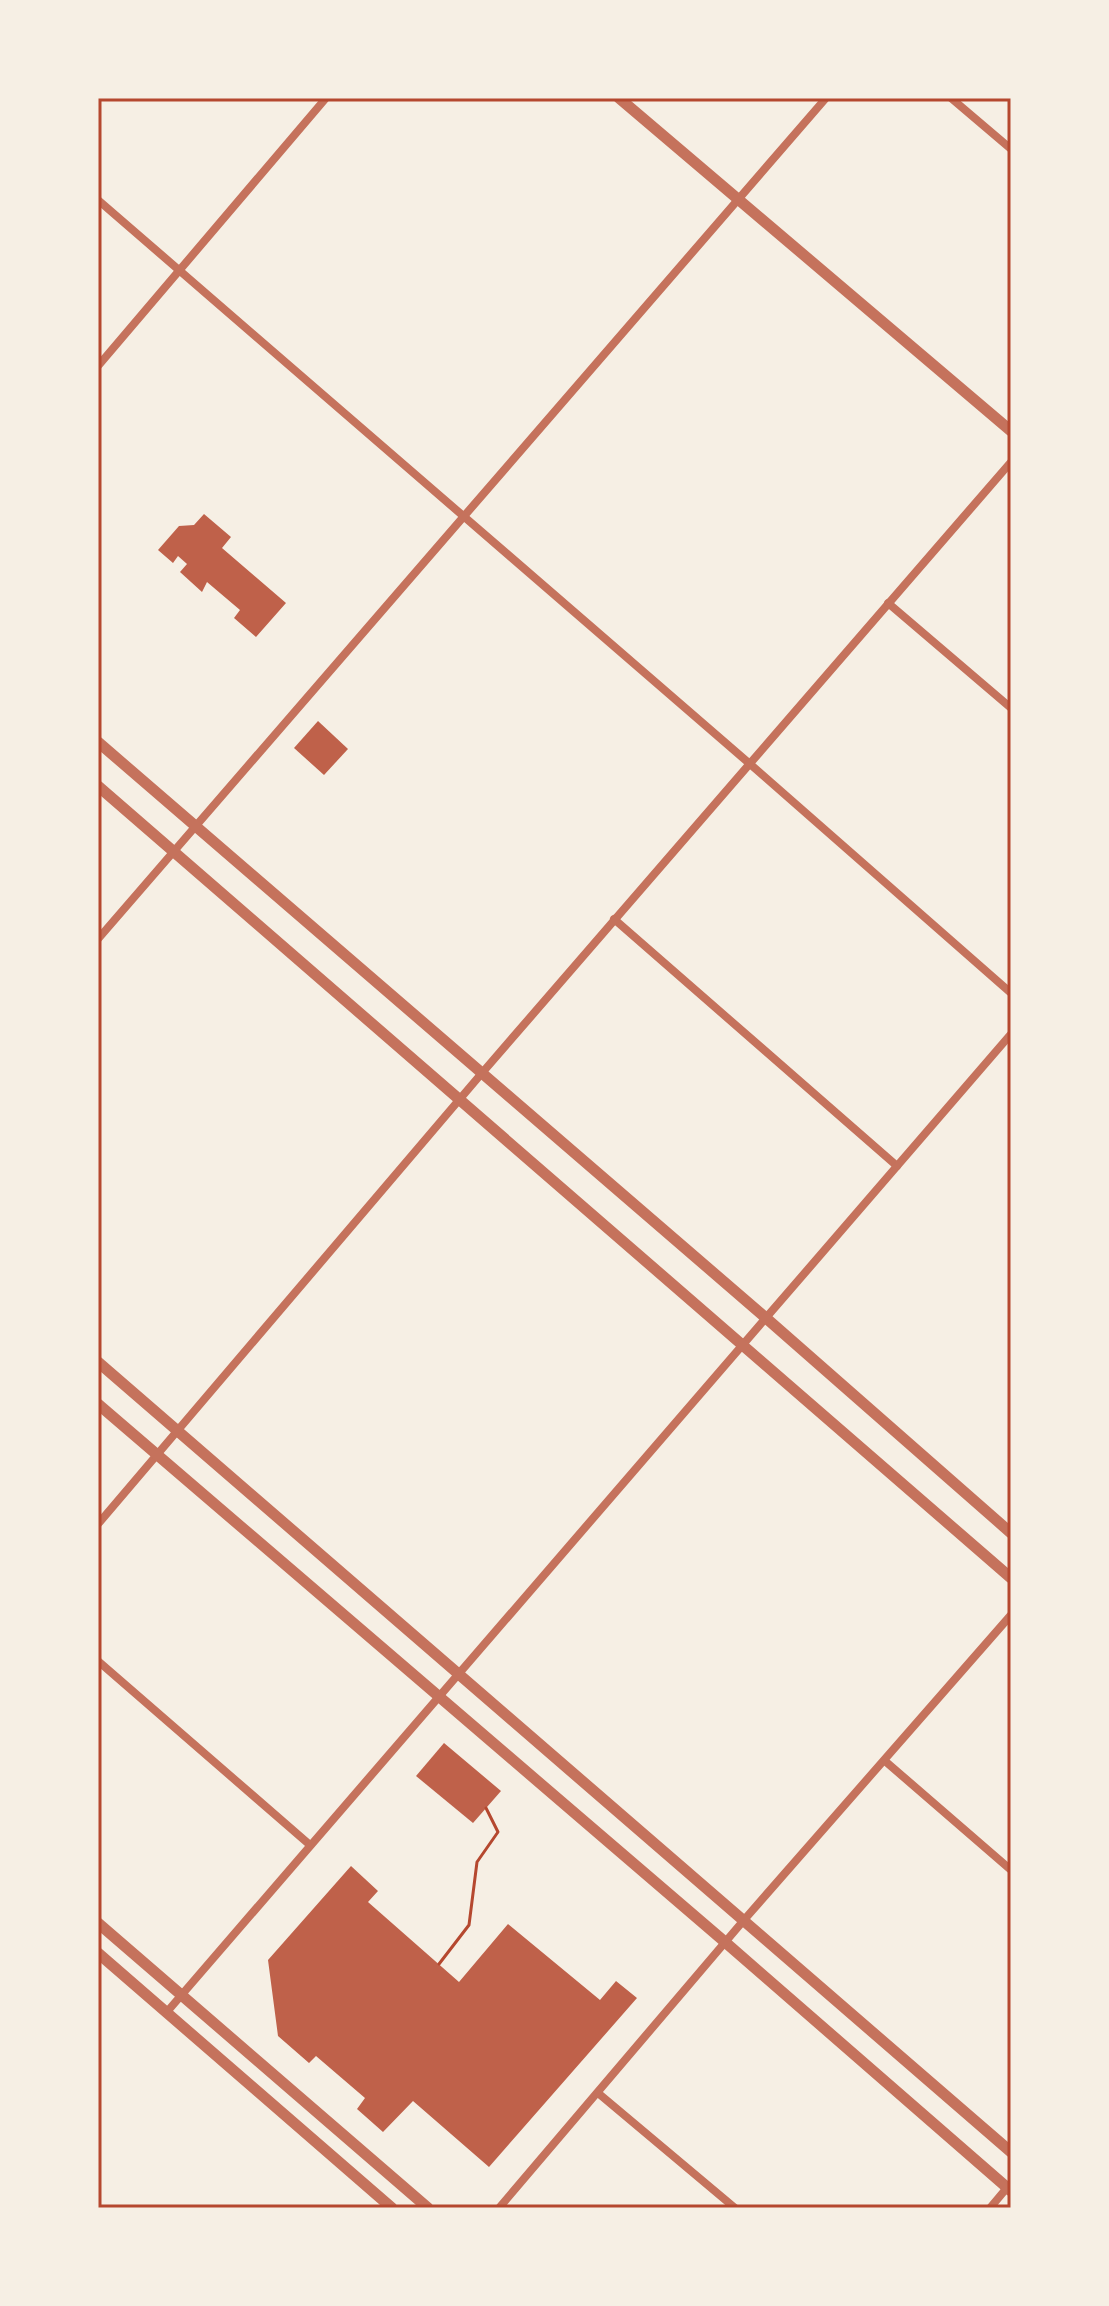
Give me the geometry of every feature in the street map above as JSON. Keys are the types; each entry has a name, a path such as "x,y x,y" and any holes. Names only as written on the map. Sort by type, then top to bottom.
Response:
{"street":[{"path":"98,366 326,98"},
{"path":"619,98 1011,431"},
{"path":"98,939 826,98"},
{"path":"951,98 1011,149"},
{"path":"98,200 1011,993"},
{"path":"98,1524 614,919 1011,462"},
{"path":"888,603 1011,708"},
{"path":"98,742 1011,1533"},
{"path":"98,786 1011,1578"},
{"path":"614,919 897,1166"},
{"path":"166,2013 1011,1034"},
{"path":"98,1362 460,1672 1011,2152"},
{"path":"98,1404 1010,2187 990,2208"},
{"path":"499,2208 725,1942 1011,1615"},
{"path":"98,1661 310,1845"},
{"path":"885,1761 1011,1870"},
{"path":"98,1923 428,2208"},
{"path":"98,1953 392,2208"},
{"path":"598,2093 735,2208"}],"path":[{"path":"439,1964 469,1925 477,1862 498,1832 486,1808"}],"building":[{"path":"204,514 231,537 222,548 286,603 256,637 234,618 240,610 207,582 202,592 180,572 187,564 178,556 173,563 158,550 179,526 194,525"},
{"path":"318,721 348,749 324,775 294,748"},
{"path":"444,1743 501,1791 473,1823 416,1776"},
{"path":"351,1866 378,1891 368,1902 459,1982 508,1924 600,2000 616,1981 637,1998 489,2167 413,2101 383,2132 357,2109 365,2098 316,2056 309,2063 278,2036 268,1960"}]}
